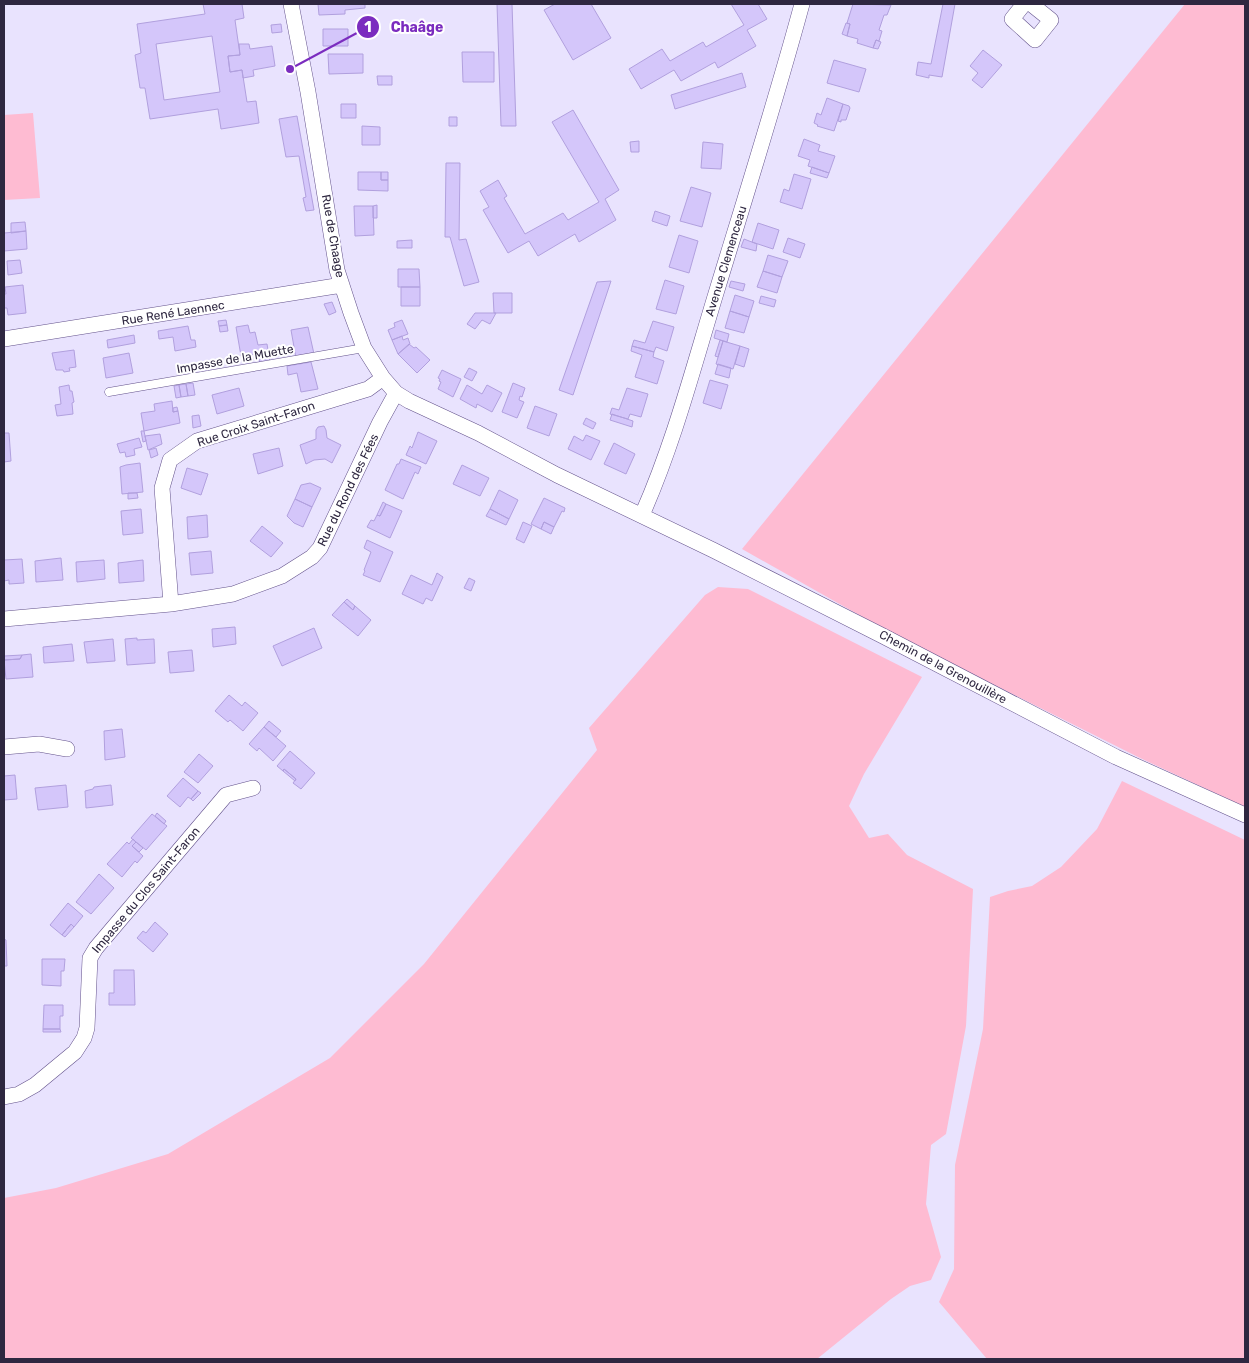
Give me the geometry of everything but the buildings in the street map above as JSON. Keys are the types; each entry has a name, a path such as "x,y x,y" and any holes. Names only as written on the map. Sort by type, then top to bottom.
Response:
{"street":[{"name":"Rue de Chaage","path":"291,4 308,92 337,270 364,348 383,378 396,393 408,401 642,515"},
{"name":"Avenue Clemenceau","path":"642,515 676,424 767,131 802,4"},
{"path":"1024,4 1012,19 1036,40 1051,20 1032,4"},
{"name":"Rue René Laennec","path":"4,339 342,285"},
{"name":"Rue Croix Saint-Faron","path":"171,604 162,488 170,460 197,442 368,388 383,378"},
{"name":"Rue du Rond des Fées","path":"171,604 232,594 282,576 312,558 320,548 380,422 396,393"},
{"name":"Chemin de la Grenouillère","path":"642,515 1116,756 1245,815"},
{"path":"4,619 171,604"},
{"path":"4,747 38,744 67,748"},
{"name":"Impasse du Clos Saint-Faron","path":"4,1097 19,1094 35,1085 75,1052 88,1028 90,958 96,948 226,795 252,788"}],"lane":[{"name":"Impasse de la Muette","path":"109,392 364,348"}],"shaded area":[{"path":"1185,4 1245,4 1245,807 1140,758 891,633 742,549"},
{"path":"33,113 40,198 4,200 4,115"},
{"path":"718,587 748,589 922,677 864,774 849,806 869,838 888,834 907,855 973,889 966,1026 946,1134 931,1145 926,1204 941,1257 931,1280 910,1286 891,1299 817,1359 4,1359 4,1198 56,1188 168,1154 330,1058 424,964 597,750 589,728 705,595"},
{"path":"1122,781 1245,840 1245,1359 987,1359 939,1302 954,1269 955,1165 983,1029 990,897 1032,886 1061,867 1097,829"}],"place":[{"name":"Chaâge","path":"290,69"}]}
